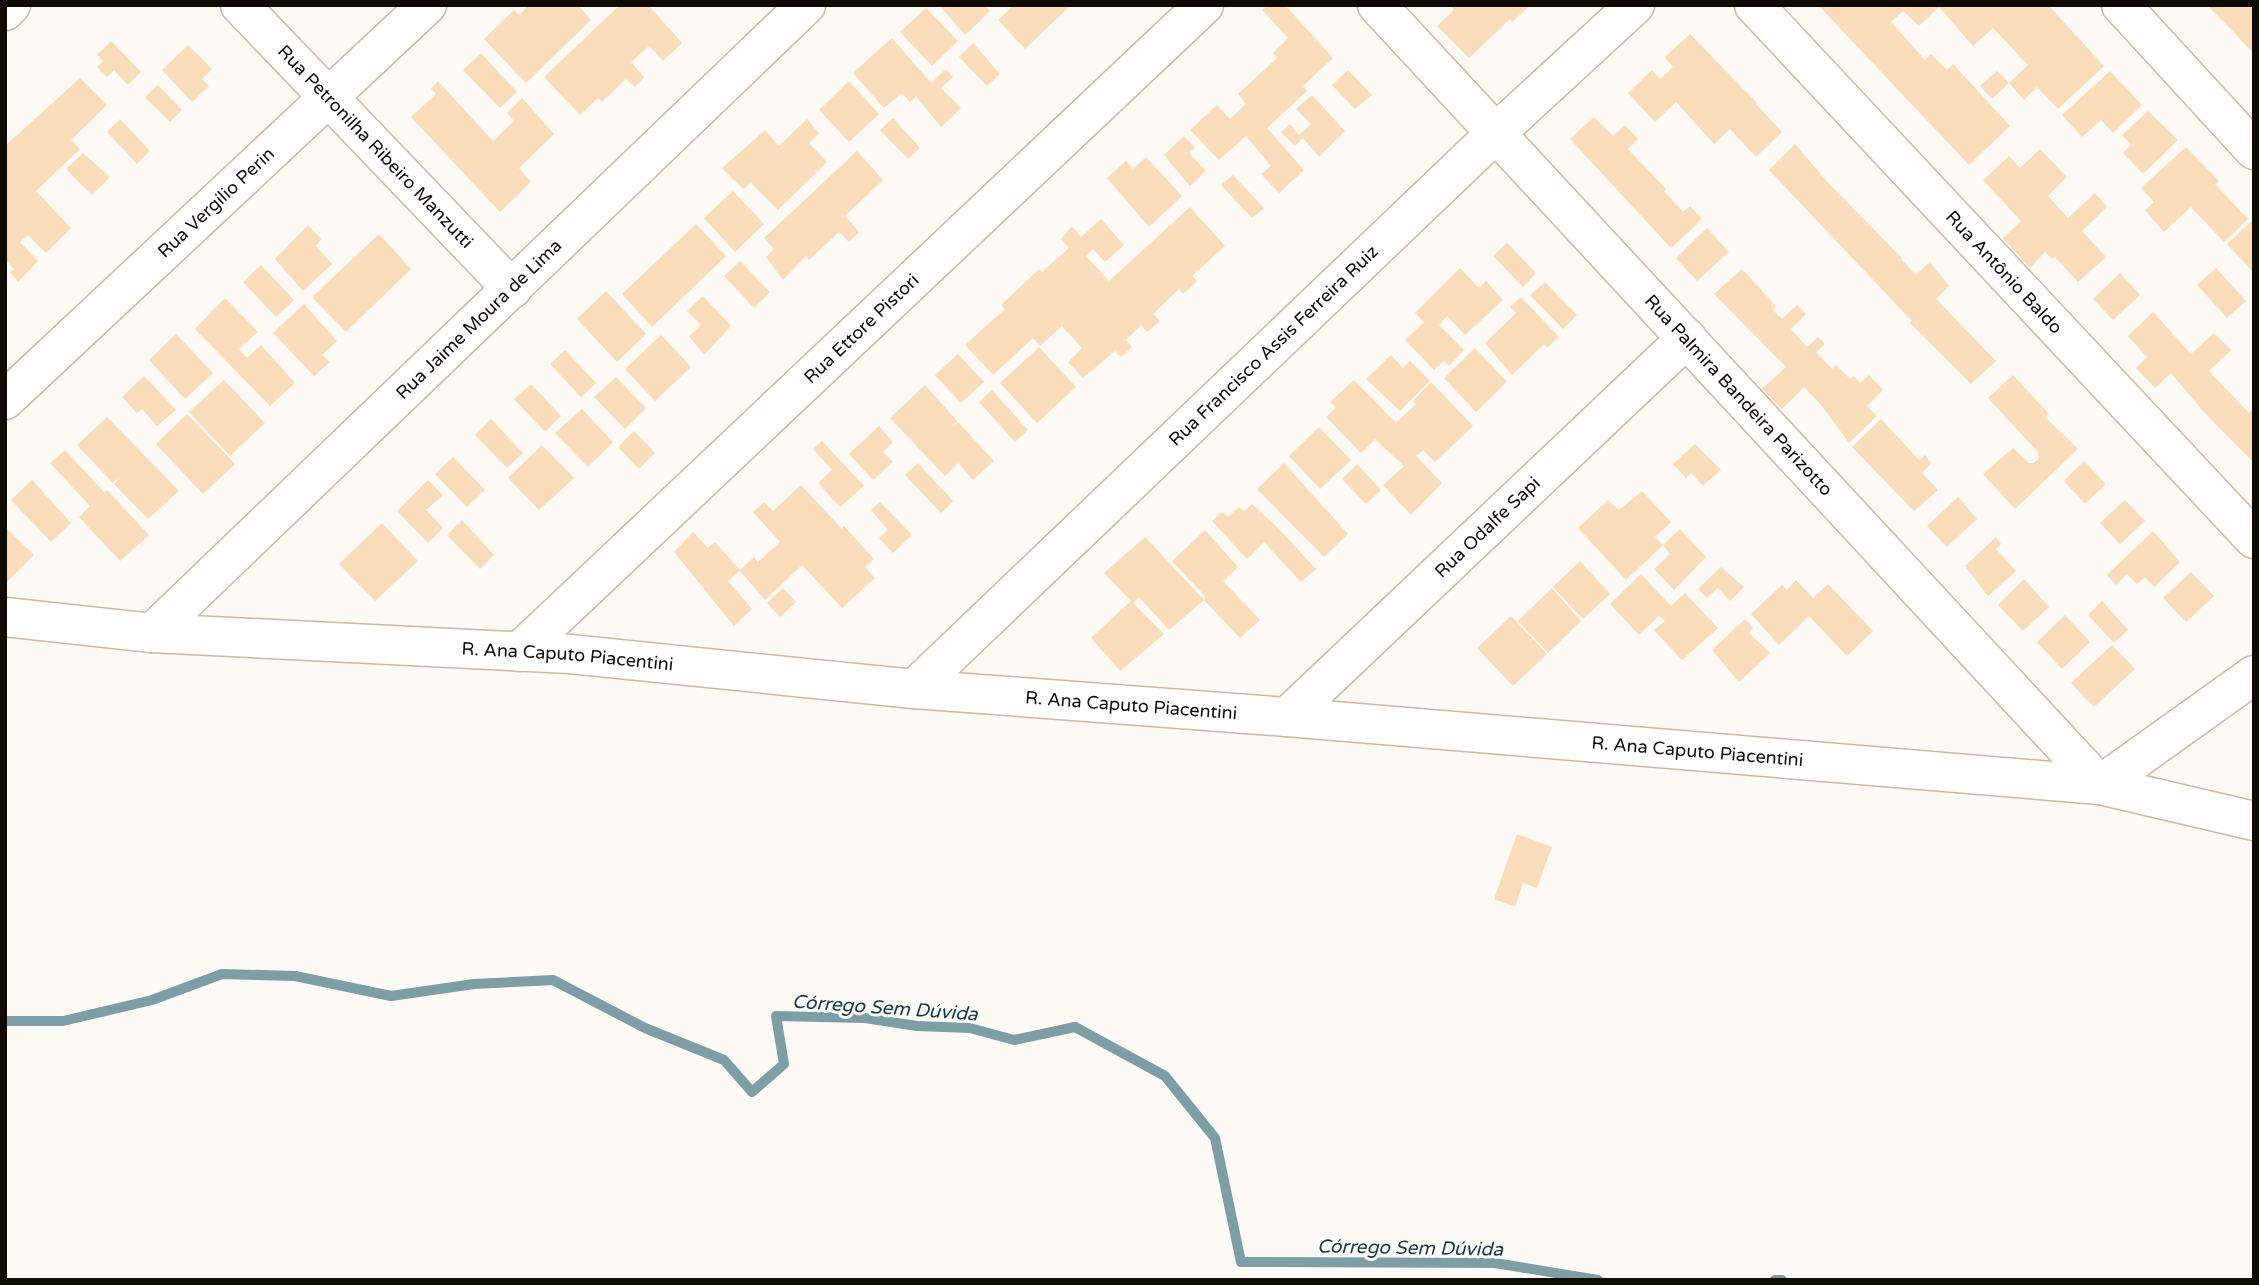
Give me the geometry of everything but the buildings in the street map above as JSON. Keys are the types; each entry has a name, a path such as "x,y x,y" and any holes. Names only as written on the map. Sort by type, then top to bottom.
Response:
{"street":[{"path":"5,11 11,5"},
{"name":"Rua Petronilha Ribeiro Manzutti","path":"240,5 512,289"},
{"name":"Rua Vergílio Perin","path":"5,400 428,5"},
{"name":"Rua Jaime Moura de Lima","path":"152,633 806,5"},
{"name":"Rua Ettore Pistori","path":"519,652 1204,5"},
{"name":"Rua Palmira Bandeira Parizotto","path":"1377,5 2100,785"},
{"name":"Rua Francisco Assis Ferreira Ruiz","path":"914,689 1496,133 1635,5"},
{"name":"Rua Antônio Baldo","path":"1754,5 2254,539"},
{"path":"2121,5 2254,150"},
{"name":"Rua Odalfe Sapi","path":"1287,717 1687,338"},
{"name":"R. Ana Caputo Piacentini","path":"5,617 152,633 570,654 914,689 1287,717 2100,785 2254,821"},
{"path":"2100,785 2254,675"}],"waterway":[{"name":"Córrego Sem Dúvida","path":"5,1021 63,1021 152,1000 222,974 295,976 391,996 474,984 553,980 645,1028 724,1060 752,1092 784,1064 776,1016 865,1018 917,1026 970,1028 1014,1040 1075,1027 1165,1076 1215,1138 1241,1262 1495,1263 1598,1280"},
{"name":"Córrego Sem Dúvida","path":"1775,1280 1782,1280"}]}
